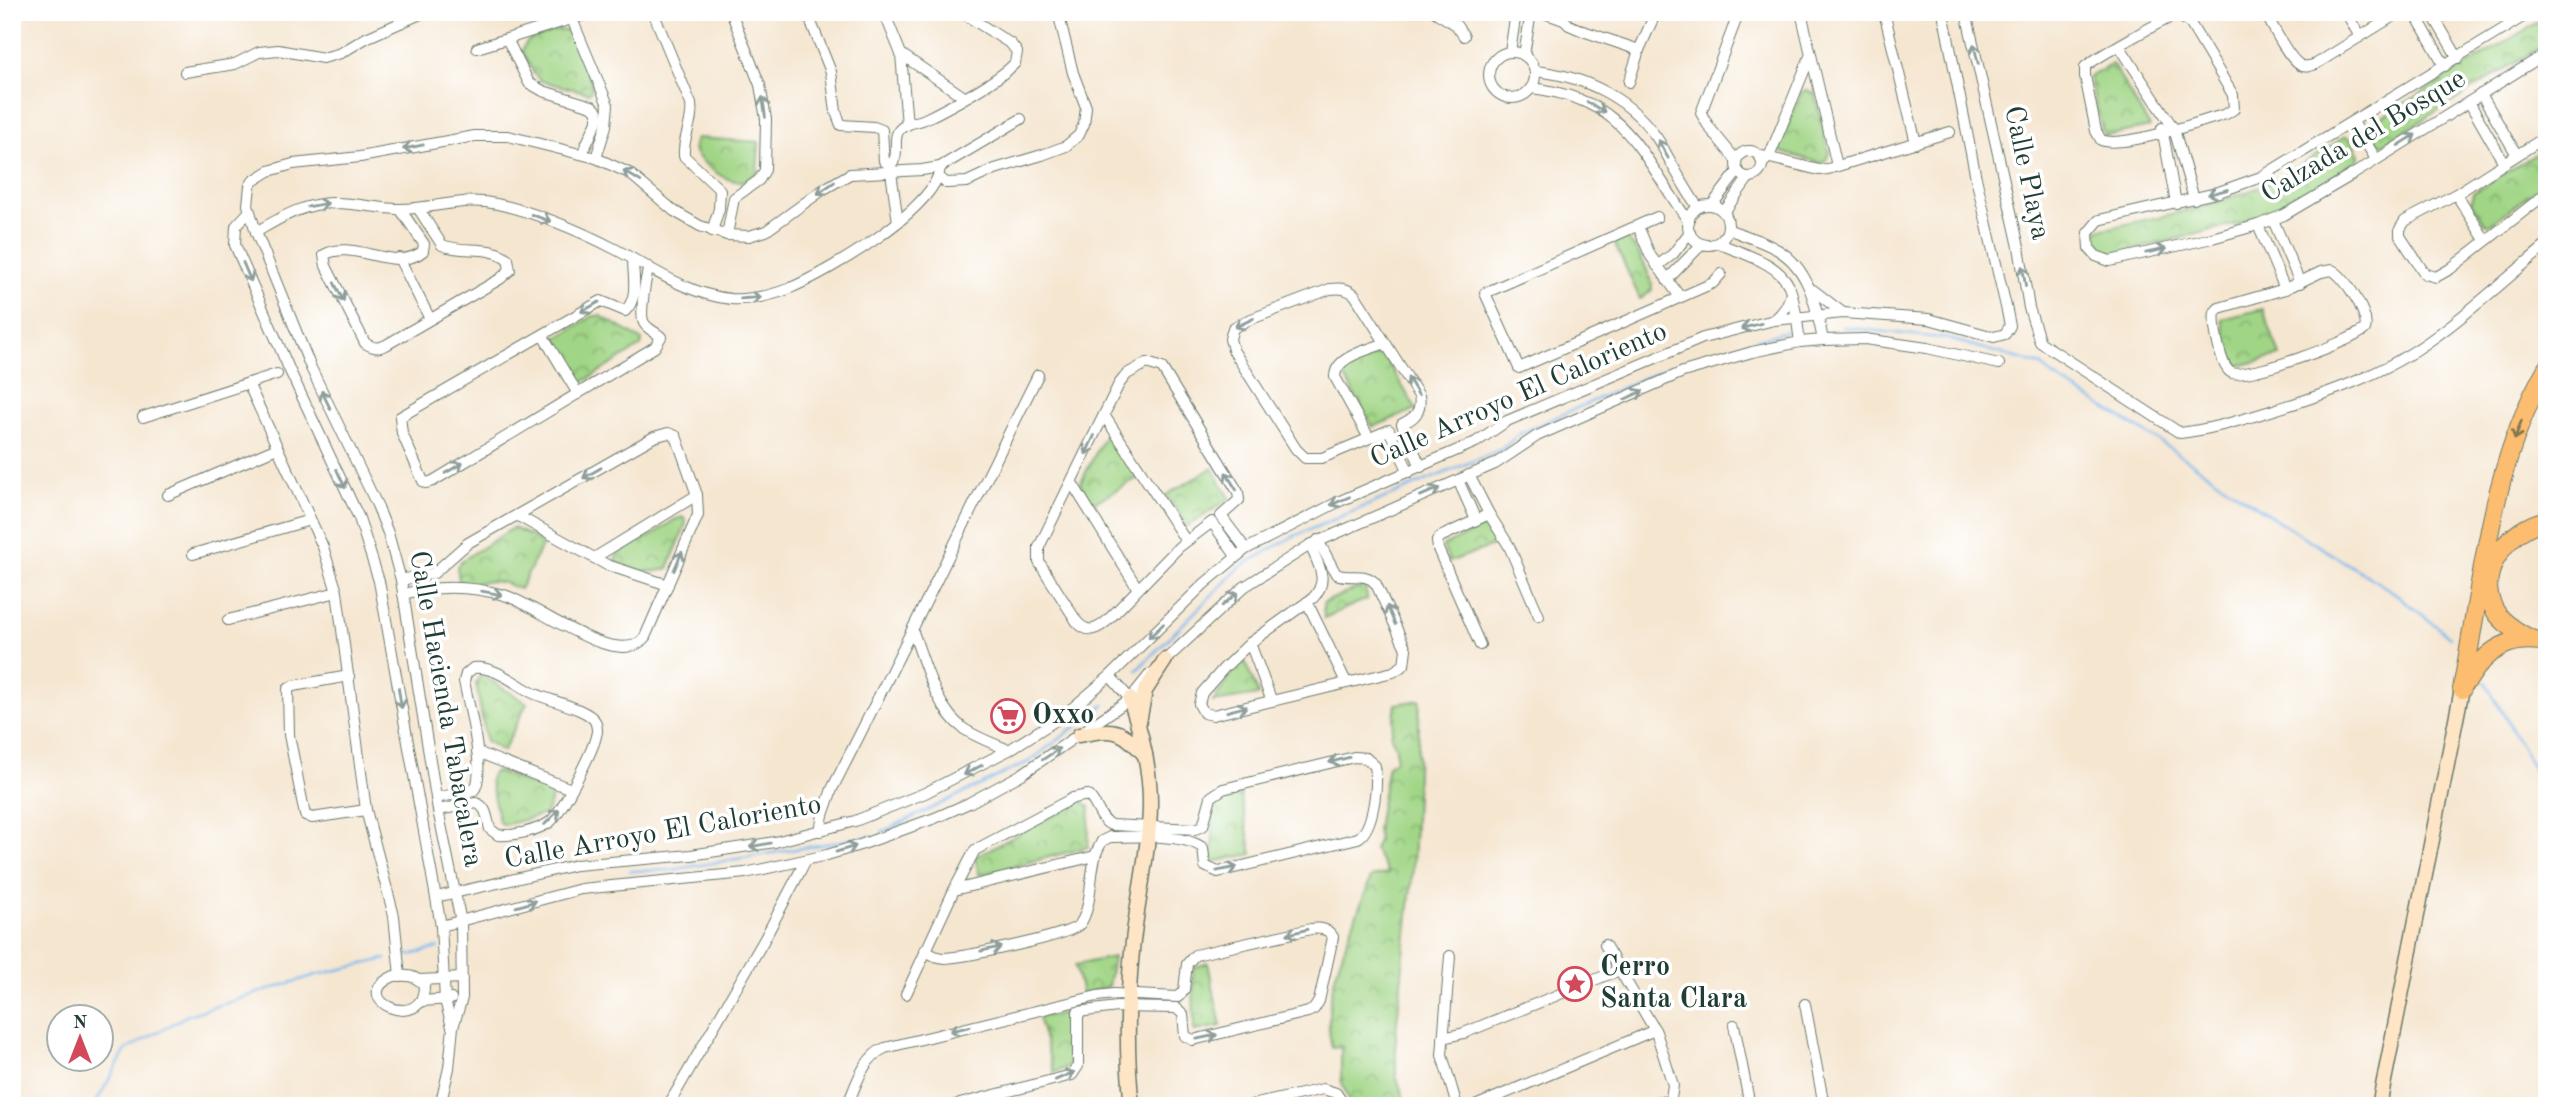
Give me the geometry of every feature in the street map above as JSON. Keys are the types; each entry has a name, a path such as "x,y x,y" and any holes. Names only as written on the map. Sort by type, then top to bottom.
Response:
{"highway":[{"path":"2462,689 2487,573 2493,520 2525,410 2547,368"},
{"path":"2539,641 2515,631 2492,607 2487,573 2505,544 2523,528 2547,520"},
{"path":"2462,689 2480,662 2494,650 2516,641 2539,641"}],"street":[{"path":"185,72 235,64 259,52 278,50 323,58 341,54 366,38 425,12"},
{"path":"477,48 594,12"},
{"path":"653,12 691,104 684,156 720,190 719,209 712,231"},
{"path":"727,235 734,198 759,180 766,165 765,111 762,96 731,12"},
{"path":"807,12 831,72 836,113 841,125 882,130 884,161 939,172"},
{"path":"884,12 901,54 906,125"},
{"path":"898,222 892,164 896,134 906,125 928,118 1012,67 1017,57 1011,44 961,12"},
{"path":"939,172 946,183 967,182 995,169 1066,146 1079,135 1084,124 1086,107 1073,73 1058,12"},
{"path":"1435,12 1456,25 1464,36"},
{"path":"1510,52 1516,12"},
{"path":"1524,55 1531,12"},
{"path":"1541,12 1567,16 1569,26 1639,50"},
{"path":"1629,82 1639,50 1656,12"},
{"path":"1739,12 1701,110 1702,116 1749,177"},
{"path":"1801,12 1837,166"},
{"path":"1884,12 1916,143"},
{"name":"Calle Playa","path":"1943,12 1976,178 2010,326 2005,334"},
{"name":"Calle Playa","path":"1966,12 2019,247 2034,328 2040,342 2180,433 2314,397 2385,368 2434,339 2547,245"},
{"path":"2265,12 2293,59 2302,66 2316,64 2400,12"},
{"path":"2346,12 2360,37"},
{"path":"2414,12 2445,66"},
{"path":"2431,12 2458,58"},
{"name":"Calzada del Bosque","path":"2531,12 2261,177 2176,203 2099,220 2088,233 2089,248 2096,256 2110,261 2212,238 2273,220 2547,54"},
{"path":"2178,15 2190,23 2233,95 2235,106 2226,114 2174,129 2116,143 2105,142 2098,135 2084,71 2088,64 2167,17 2178,15"},
{"path":"572,19 608,105 606,126 596,158"},
{"path":"507,39 529,83 543,91 592,106 597,111 597,121 582,154"},
{"path":"2120,47 2174,129 2194,198"},
{"path":"1510,52 1524,55 1530,60 1535,71 1531,88 1526,93 1511,98 1498,92 1490,79 1492,65 1502,54 1510,52"},
{"path":"1724,212 1749,177 1759,172 1811,53"},
{"path":"901,54 964,97"},
{"path":"1535,71 1570,76 1617,98 1644,121 1698,207"},
{"path":"1531,88 1576,97 1591,103 1630,134 1647,156 1702,244"},
{"path":"2481,94 2517,155"},
{"path":"2469,102 2504,163"},
{"path":"2162,114 2161,133 2176,203"},
{"path":"256,232 295,211 320,204 400,209 455,201 497,204 581,233 692,289 731,299 766,296 796,285 869,245 917,205 939,172 1021,119"},
{"path":"2353,122 2376,159"},
{"path":"1712,205 1739,161 1750,151 1763,159 1819,170 1951,132"},
{"path":"440,1106 449,1068 453,1027 445,999 436,897 379,580 359,517 290,371 235,245 236,226 249,212 248,192 253,181 293,164 353,159 439,141 491,135 527,139 596,158 629,173 674,211 712,231 749,236 766,231 824,189 850,174 892,164"},
{"path":"2547,136 2456,194 2405,221 2399,232 2425,274 2435,277 2450,269 2547,193"},
{"path":"2456,194 2485,240"},
{"path":"1657,266 1673,254 1689,227 1693,211 1698,207 1712,205 1724,212 1728,229 1718,243"},
{"path":"400,209 424,248 424,251 415,257 399,258 342,250 324,255 326,266 365,343 372,348 381,348 500,279 510,270 506,257 495,252 454,249 442,245 418,208"},
{"name":"Calle Hacienda Tabacalera","path":"249,212 311,368 377,505 401,580 438,810 461,922 462,998 453,1027"},
{"path":"1657,217 1485,293 1519,368 1713,282 1721,274"},
{"path":"2273,220 2300,283"},
{"path":"2258,225 2286,289"},
{"path":"1637,226 1657,266 1680,297"},
{"path":"1728,229 1778,250 1790,260 1810,287 1843,313"},
{"path":"1667,280 1702,244 1718,243 1773,268 1787,283 1791,293 1800,342"},
{"path":"399,258 430,319"},
{"path":"632,259 634,295 625,311 601,301 400,417 402,433 419,478 426,483 433,481 660,343 661,337 646,326 642,317 645,278 649,267"},
{"path":"1779,274 1790,260"},
{"path":"2336,271 2364,313 2367,326 2365,330 2344,341 2294,360 2244,373 2232,373 2222,360 2214,324 2215,312 2224,305 2286,289 2321,272 2336,271"},
{"path":"1810,287 1823,340"},
{"path":"1330,289 1345,289 1355,295 1417,391 1420,402 1418,413 1402,424 1322,458 1305,458 1296,449 1233,351 1233,328 1330,289"},
{"path":"1774,320 1782,313 1791,293"},
{"name":"Calle Arroyo El Caloriento","path":"436,897 576,865 719,852 775,842 820,831 957,779 1064,715 1110,676 1246,549 1328,506 1476,442 1507,421 1703,338 1774,320 1843,313 1929,319 1994,337 2005,334"},
{"path":"543,336 578,394"},
{"name":"Calle Arroyo El Caloriento","path":"440,926 581,889 722,876 806,860 863,844 958,808 1022,774 1130,699 1145,679 1244,587 1314,543 1495,464 1537,436 1682,372 1752,352 1823,340 1865,339 1927,348 1998,364"},
{"path":"1369,438 1335,376 1335,371 1341,362 1385,343"},
{"path":"1147,363 1162,368 1238,492 1239,500 1235,506 1186,541 1101,627 1086,630 1077,622 1039,562 1039,547 1104,415 1127,374 1147,363"},
{"path":"143,417 277,374"},
{"path":"820,831 832,789 913,632 934,584 1038,375"},
{"path":"248,383 330,564 337,592 366,810 394,916 400,976"},
{"path":"1104,415 1186,541"},
{"path":"1402,424 1421,467"},
{"path":"1389,430 1409,472"},
{"path":"401,580 434,573 468,543 662,433 676,436 697,495 698,514 645,637 631,648 595,640 507,596 436,587 403,594"},
{"path":"168,495 277,448"},
{"path":"1464,478 1509,545 1539,616"},
{"path":"1464,478 1476,520"},
{"path":"1072,483 1138,589"},
{"path":"594,558 697,495"},
{"path":"1480,646 1438,549 1437,541 1440,537 1489,514"},
{"path":"518,516 618,570 668,585"},
{"path":"1216,519 1246,549"},
{"path":"1216,519 1236,556"},
{"path":"194,554 310,520"},
{"path":"1314,543 1336,574 1367,577 1376,584 1406,649 1406,660 1399,669 1213,715 1204,713 1199,705 1202,693 1250,643 1307,602 1320,589 1323,578 1314,543"},
{"path":"228,620 337,592"},
{"path":"1307,602 1346,682"},
{"path":"913,632 936,688 951,716 974,734 1009,750"},
{"path":"1250,643 1271,699"},
{"path":"1138,724 1146,691 1165,660"},
{"path":"436,798 474,790 477,787 477,752 464,681 468,671 480,667 491,670 536,695 584,712 596,723 596,736 571,789 551,821 544,825 509,835 493,834 485,808 481,804 438,810"},
{"path":"349,676 293,686 288,690 289,735 305,815 312,818 366,810"},
{"path":"1110,676 1130,699 1146,756 1150,790 1148,833 1132,949 1128,1001 1132,1106"},
{"path":"2379,1106 2462,689"},
{"path":"1079,735 1112,730 1127,735 1146,756"},
{"path":"477,752 571,789"},
{"path":"906,994 925,950 975,850 1079,796 1088,795 1095,802 1107,824 1148,833 1193,842 1203,848 1205,866 1218,872 1358,838 1367,831 1370,823 1376,779 1375,766 1366,758 1354,757 1223,789 1217,791 1208,802 1205,822 1200,828 1148,833 1105,839 1095,856 1085,915 1077,928 1059,935 946,958 939,958 925,950"},
{"path":"954,890 1095,856"},
{"path":"668,1106 764,940 806,860"},
{"path":"847,1106 868,1062 876,1052 898,1044 1076,1007 1128,1001 1178,996 1184,990 1187,964 1195,956 1311,929 1330,931 1334,937 1319,1001 1314,1009 1308,1012 1192,1040 1185,1036 1183,1014 1180,1010 1128,1001"},
{"path":"1605,945 1655,1030 1673,1085 1671,1106"},
{"path":"1450,956 1443,1061 1457,1106"},
{"path":"1443,1038 1464,1033 1619,970"},
{"path":"412,976 419,980 424,985 424,996 411,1009 386,1007 379,1000 380,985 386,980 412,976"},
{"path":"419,980 463,978"},
{"path":"421,1001 462,998"},
{"path":"1805,1004 1824,1106"},
{"path":"952,1106 1072,1075 1078,1066 1076,1007"},
{"path":"1734,1025 1750,1106"},
{"path":"1475,1106 1655,1030"},
{"path":"1248,1106 1323,1089 1336,1093 1345,1106"},
{"path":"1645,1106 1655,1101 1664,1101 1671,1106"}],"green space":[{"path":"2538,22 2547,34 2547,43 2385,143 2379,144 2369,128 2372,123"},
{"path":"556,30 569,31 593,87 589,93 541,81 522,52 529,40"},
{"path":"2112,64 2150,127 2104,136 2089,77"},
{"path":"1807,90 1815,94 1829,153 1821,163 1781,152 1780,146 1801,93"},
{"path":"2346,136 2351,139 2359,155 2358,160 2304,195 2256,219 2113,255 2094,248 2091,240 2099,230 2192,209 2259,187 2298,167"},
{"path":"696,138 759,142 757,173 742,181 721,176 693,150"},
{"path":"2547,147 2547,181 2491,224 2486,224 2471,202 2473,193"},
{"path":"1627,239 1644,263 1652,285 1652,290 1640,299 1614,242"},
{"path":"2263,309 2280,356 2233,367 2222,319"},
{"path":"593,316 601,316 642,340 641,346 578,385 552,341"},
{"path":"1382,352 1416,409 1373,427 1341,371"},
{"path":"1108,429 1138,478 1093,503 1080,484"},
{"path":"1212,468 1230,498 1188,526 1166,495"},
{"path":"683,517 686,520 685,527 668,568 641,570 615,560 618,553"},
{"path":"1489,524 1498,544 1449,562 1443,546"},
{"path":"513,528 544,542 520,589 493,581 464,584 459,581 457,567 461,561"},
{"path":"1365,585 1367,599 1324,618 1323,603"},
{"path":"1243,657 1259,695 1213,702"},
{"path":"483,676 527,703 503,751 486,741 476,683 479,677"},
{"path":"1420,700 1413,867 1396,1033 1396,1076 1407,1106 1351,1106 1341,1080 1341,1047 1332,1048 1329,1027 1333,983 1371,877 1388,873 1374,849 1378,841 1377,828 1388,765 1396,760 1396,748 1391,737 1396,704"},
{"path":"496,771 549,792 552,797 546,814 504,825 499,822 490,780"},
{"path":"1240,793 1252,854 1212,862 1214,799"},
{"path":"1081,801 1090,806 1088,847 979,875 975,857"},
{"path":"1113,957 1108,987 1082,994 1075,965"},
{"path":"1208,963 1221,1026 1194,1031 1193,968"},
{"path":"1068,1013 1069,1066 1054,1073 1038,1017"}],"waterway":[{"path":"1842,327 1949,339 2041,365 2051,375 2395,593 2450,637"},
{"path":"1137,670 1240,567 1292,537 1502,449 1519,434 1662,370 1786,331"},
{"path":"2485,681 2547,793"},
{"path":"882,832 1030,761 1104,705"},
{"path":"630,871 671,870 873,836"},
{"path":"406,956 438,948"},
{"path":"94,1106 126,1050 188,1015 316,975 386,959"}],"place":[{"name":"Oxxo","path":"1008,716"},
{"name":"Cerro Santa Clara","path":"1575,984"}]}
